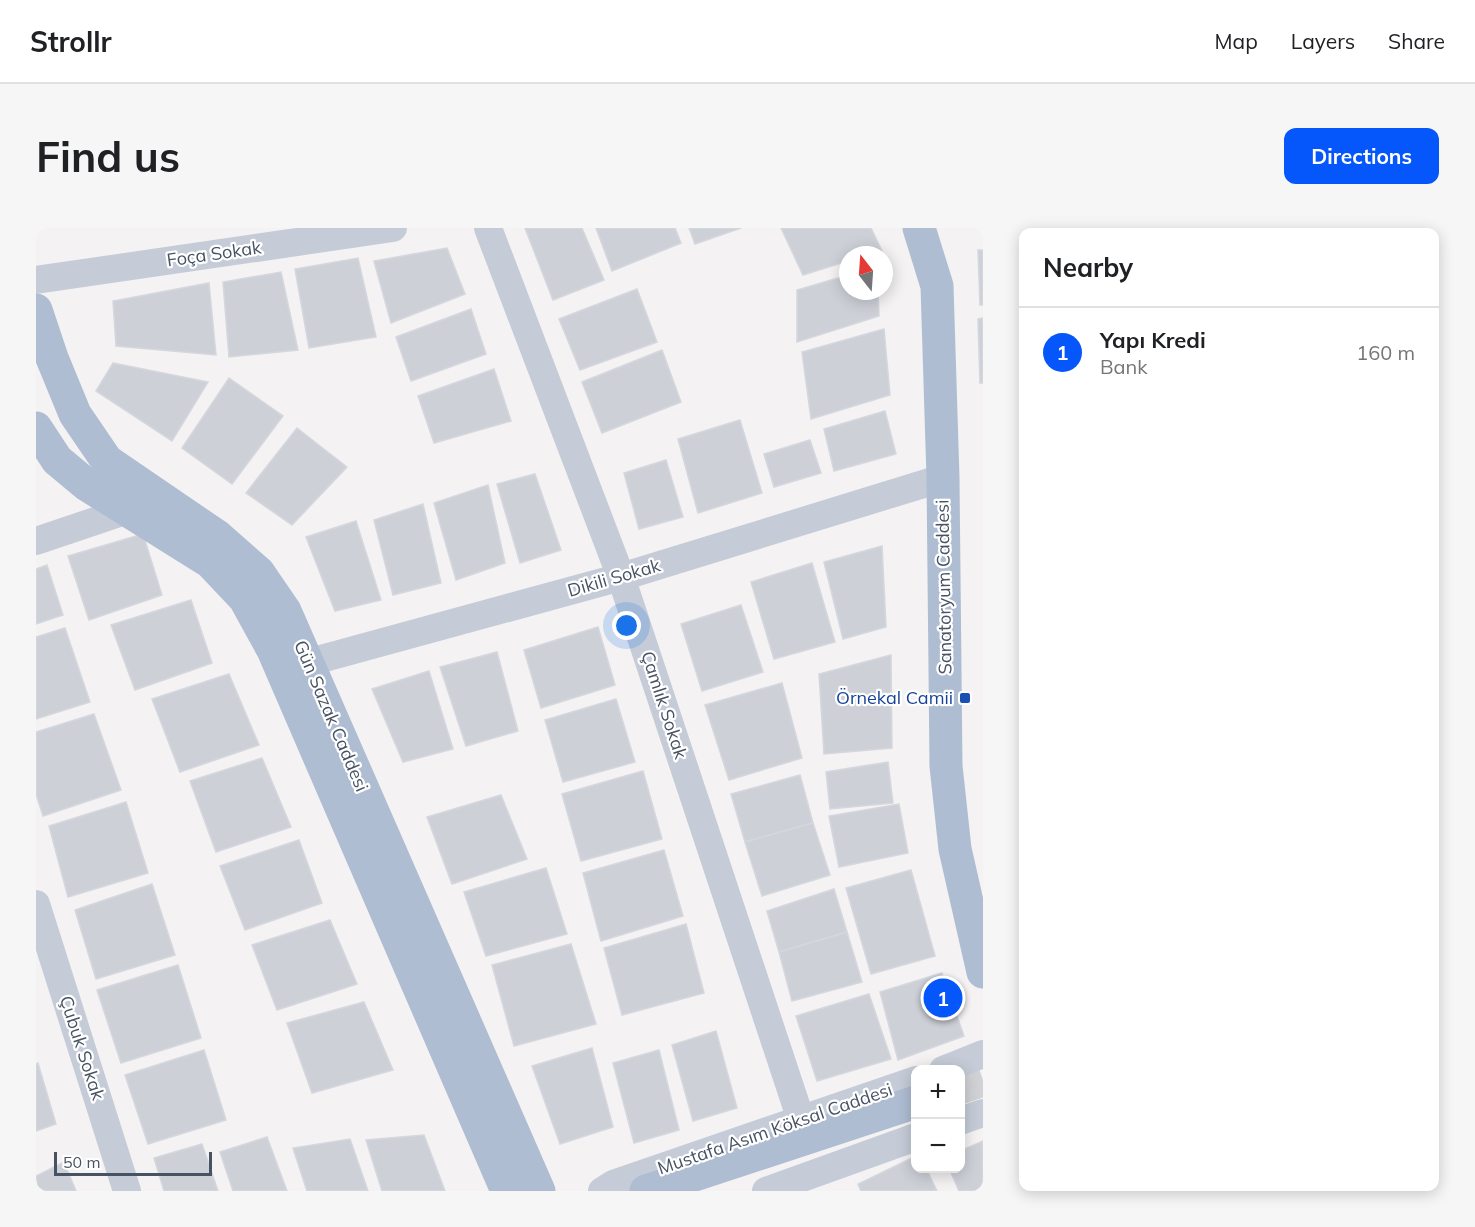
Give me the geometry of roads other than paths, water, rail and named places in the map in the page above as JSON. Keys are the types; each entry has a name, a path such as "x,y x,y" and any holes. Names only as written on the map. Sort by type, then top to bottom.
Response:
{"main road":[{"name":"Sanatoryum Caddesi","path":"918,228 937,286 943,478 946,766 955,849 980,959"},
{"name":"Gün Sazak Caddesi","path":"36,310 52,358 75,414 107,461 217,536 259,573 285,610 294,666 507,1191"},
{"name":"Gün Sazak Caddesi","path":"36,428 57,460 87,485 210,562 245,599 294,666 539,1191"},
{"name":"Mustafa Asım Köksal Caddesi","path":"646,1191 911,1103"},
{"path":"717,1191 911,1123"}],"street":[{"name":"Foça Sokak","path":"36,280 393,228"},
{"name":"Çamlık Sokak","path":"488,228 621,577 801,1120"},
{"name":"Dikili Sokak","path":"294,666 621,577 943,478"},
{"path":"36,541 128,510"},
{"name":"Çubuk Sokak","path":"36,904 127,1191"},
{"path":"956,1065 983,1054"},
{"name":"Mustafa Asım Köksal Caddesi","path":"602,1191 613,1184 911,1081"},
{"path":"965,1119 983,1113"},
{"path":"766,1191 818,1182 911,1139"}],"tunnel":[{"path":"965,1086 983,1080"}],"place":[{"name":"Örnekal Camii","path":"965,698"},
{"name":"Yapı Kredi","path":"943,998"}]}
